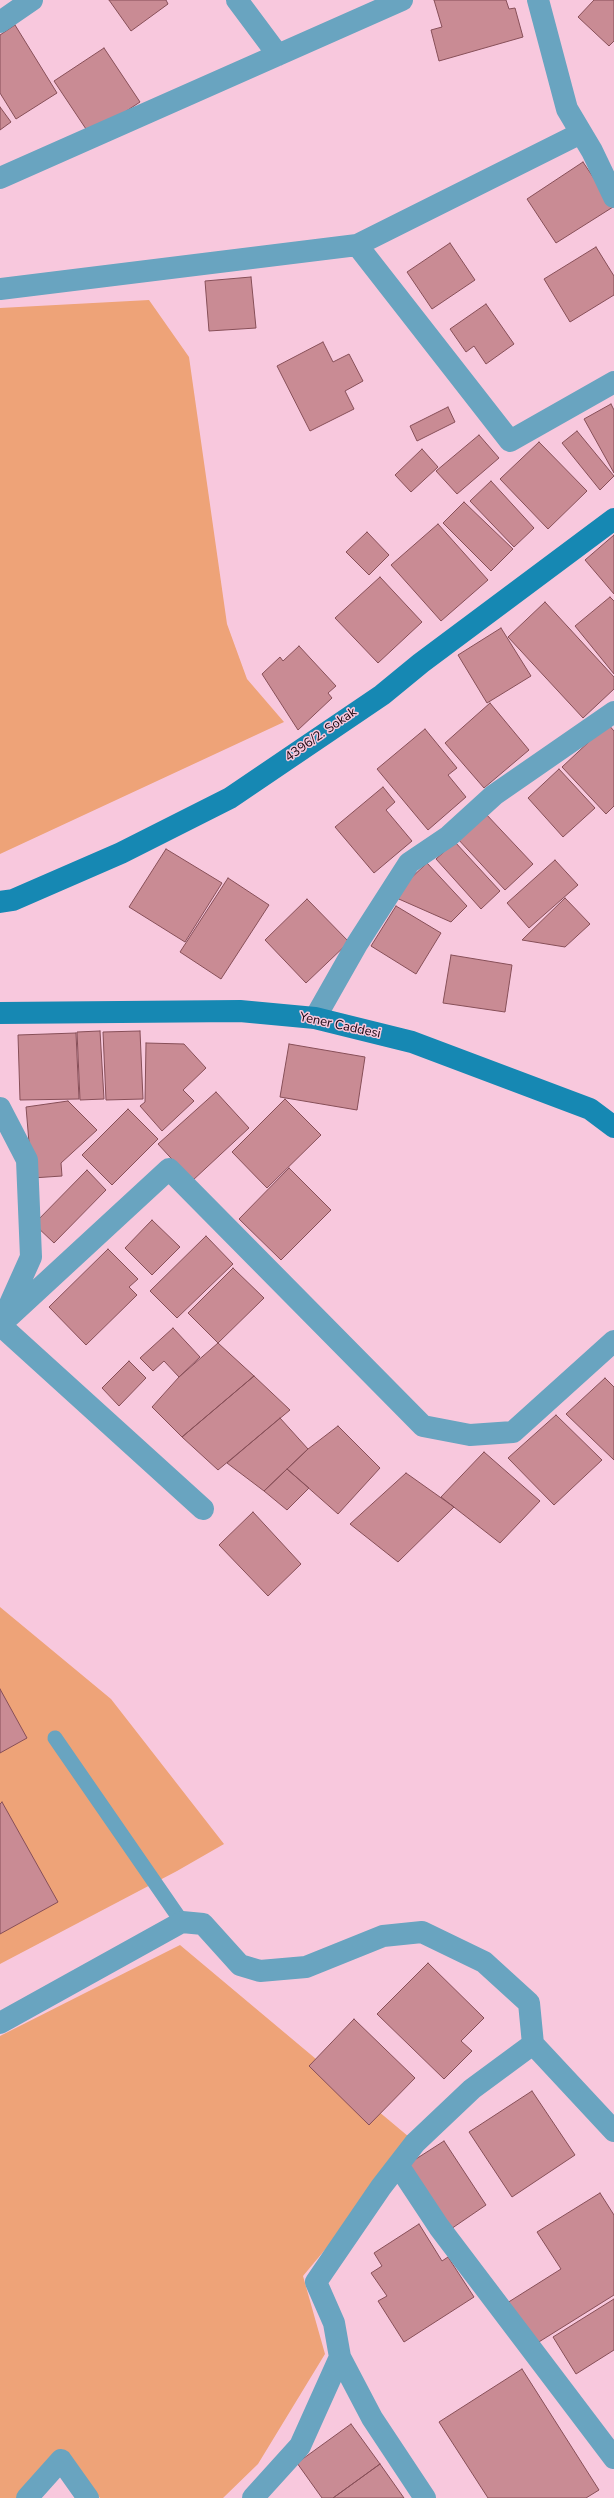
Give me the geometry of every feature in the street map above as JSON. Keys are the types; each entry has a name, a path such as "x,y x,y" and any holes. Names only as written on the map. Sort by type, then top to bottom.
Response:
{"street":[{"path":"0,22 32,0"},
{"path":"237,0 278,55"},
{"path":"0,178 402,0"},
{"path":"538,0 567,109 614,197"},
{"path":"0,289 357,245 581,133"},
{"path":"357,245 510,441 614,382"},
{"name":"4396/2. Sokak","path":"0,902 13,900 121,853 230,798 382,695 427,658 614,519"},
{"path":"315,1018 357,944 408,863 449,836 494,796 614,712"},
{"name":"Yener Caddesi","path":"0,1013 240,1011 315,1018 419,1045 590,1109 614,1127"},
{"path":"0,1108 27,1160 31,1257 0,1325"},
{"path":"0,1325 169,1170 423,1426 470,1435 513,1432 614,1341"},
{"path":"0,1325 203,1509"},
{"path":"0,2023 182,1922 203,1924 240,1965 260,1971 306,1966 383,1936 422,1932 484,1962 529,2003 533,2044 614,2131"},
{"path":"426,2498 372,2418 340,2358 334,2323 316,2282 415,2143 472,2089 533,2044"},
{"path":"398,2165 439,2227 614,2458"},
{"path":"265,2494 300,2446 340,2358"},
{"path":"27,2498 61,2460 88,2498"}],"lane":[{"path":"55,1738 182,1922"}],"shaded area":[{"path":"149,300 189,357 227,624 247,679 284,722 0,854 0,308"},
{"path":"0,1607 111,1699 224,1844 177,1871 0,1964"},
{"path":"180,1945 415,2142 303,2276 325,2354 258,2464 223,2498 100,2498 61,2459 22,2498 0,2498 0,2036"}],"building":[{"path":"109,0 166,0 168,4 131,31"},
{"path":"434,0 506,0 509,9 515,8 523,37 439,61 431,30 442,27"},
{"path":"594,0 614,0 614,41 609,46 578,17"},
{"path":"15,25 57,93 16,119 0,93 0,35"},
{"path":"104,48 140,102 90,135 54,81"},
{"path":"0,107 11,122 0,130"},
{"path":"583,162 613,207 556,243 527,199"},
{"path":"450,243 475,280 432,309 407,272"},
{"path":"596,247 614,276 614,295 570,322 544,279"},
{"path":"251,277 256,328 209,331 205,281"},
{"path":"486,304 514,344 486,364 474,346 466,352 450,329"},
{"path":"323,342 333,362 349,354 363,381 345,391 354,409 310,431 277,366"},
{"path":"611,404 614,410 614,473 584,419"},
{"path":"448,407 455,422 417,441 410,426"},
{"path":"577,431 614,476 600,490 562,443"},
{"path":"479,435 499,458 457,494 436,471"},
{"path":"539,442 587,491 548,529 500,479"},
{"path":"422,449 438,467 411,492 395,475"},
{"path":"491,481 534,528 514,547 470,501"},
{"path":"464,502 513,549 491,571 443,523"},
{"path":"438,524 488,580 441,621 391,565"},
{"path":"367,532 389,555 369,575 346,552"},
{"path":"614,535 614,594 585,560"},
{"path":"380,577 422,622 378,663 335,618"},
{"path":"610,597 614,601 614,674 575,626"},
{"path":"545,602 614,677 614,689 583,718 508,637"},
{"path":"501,628 531,676 487,703 458,655"},
{"path":"299,646 336,686 328,693 332,698 298,730 262,674 280,657 283,661"},
{"path":"490,703 529,750 484,788 445,743"},
{"path":"608,724 614,731 614,806 606,814 562,767"},
{"path":"425,729 457,768 448,775 466,797 428,830 377,769"},
{"path":"559,769 595,808 563,837 528,798"},
{"path":"383,787 395,802 386,810 412,841 374,873 335,827"},
{"path":"485,813 533,864 505,890 457,838"},
{"path":"455,842 500,891 481,909 436,859"},
{"path":"166,849 222,883 185,942 129,907"},
{"path":"555,860 578,885 529,928 507,903"},
{"path":"427,863 467,906 451,922 392,896"},
{"path":"228,878 269,905 221,979 180,952"},
{"path":"565,898 590,924 565,947 522,940"},
{"path":"307,899 349,942 306,983 265,940"},
{"path":"396,906 441,933 416,974 371,946"},
{"path":"451,955 512,965 505,1012 443,1003"},
{"path":"100,1031 104,1099 80,1100 77,1032"},
{"path":"140,1031 143,1099 106,1100 103,1032"},
{"path":"76,1033 79,1099 20,1100 18,1035"},
{"path":"146,1043 184,1044 206,1068 183,1090 194,1101 162,1131 140,1106 145,1102"},
{"path":"289,1044 365,1057 357,1110 280,1097"},
{"path":"216,1092 249,1128 192,1181 158,1144"},
{"path":"285,1099 321,1135 267,1188 232,1152"},
{"path":"68,1101 97,1130 61,1163 62,1176 32,1178 26,1107"},
{"path":"128,1109 158,1139 112,1185 82,1155"},
{"path":"289,1168 331,1210 281,1260 239,1219"},
{"path":"87,1170 106,1190 54,1243 34,1224"},
{"path":"152,1220 180,1247 152,1275 125,1248"},
{"path":"206,1236 233,1264 177,1318 150,1291"},
{"path":"108,1249 138,1279 129,1287 137,1295 86,1345 49,1307"},
{"path":"233,1268 264,1298 218,1343 188,1313"},
{"path":"173,1328 200,1357 179,1377 164,1361 153,1371 140,1358"},
{"path":"218,1343 254,1376 182,1437 152,1407 179,1377"},
{"path":"129,1361 146,1378 119,1406 102,1388"},
{"path":"254,1376 290,1410 218,1470 182,1437"},
{"path":"605,1378 614,1387 614,1460 566,1414"},
{"path":"556,1415 602,1460 554,1505 508,1458"},
{"path":"280,1418 308,1449 264,1491 227,1463"},
{"path":"338,1426 380,1468 338,1514 287,1469 308,1449"},
{"path":"484,1452 540,1501 500,1543 441,1497"},
{"path":"287,1469 309,1488 287,1510 264,1491"},
{"path":"406,1473 454,1507 398,1562 350,1524"},
{"path":"253,1512 301,1564 268,1596 219,1545"},
{"path":"0,1689 27,1738 0,1753"},
{"path":"2,1802 58,1902 0,1934 0,1804"},
{"path":"428,1963 484,2018 461,2041 472,2051 444,2079 377,2014"},
{"path":"354,2019 415,2078 369,2125 309,2066"},
{"path":"532,2091 575,2155 512,2197 469,2132"},
{"path":"444,2141 486,2205 448,2231 405,2166"},
{"path":"600,2193 614,2215 614,2295 534,2345 507,2303 561,2269 537,2232"},
{"path":"419,2224 442,2261 448,2257 474,2297 404,2342 378,2301 387,2296 371,2273 382,2266 374,2253"},
{"path":"614,2299 614,2350 576,2374 553,2337"},
{"path":"522,2369 599,2490 586,2498 488,2498 439,2422"},
{"path":"351,2424 380,2464 333,2498 322,2498 297,2463"},
{"path":"380,2464 404,2498 333,2498"}]}
